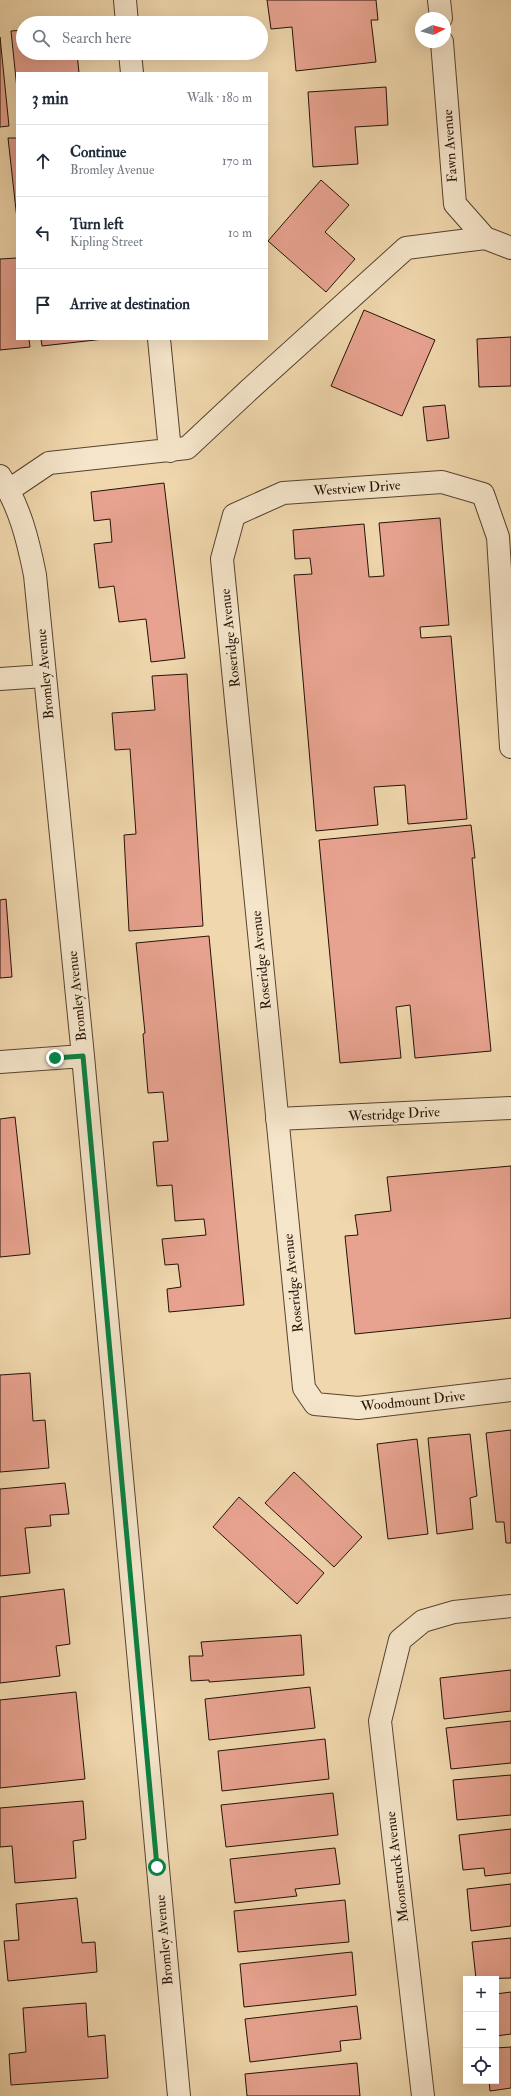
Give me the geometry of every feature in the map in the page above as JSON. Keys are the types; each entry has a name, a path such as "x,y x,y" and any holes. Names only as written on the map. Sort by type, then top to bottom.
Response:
{"street":[{"path":"125,0 126,16"},
{"path":"439,0 440,12"},
{"name":"Fawn Avenue","path":"442,48 455,204 486,238"},
{"path":"131,60 132,72"},
{"path":"5,483 49,463 187,448 406,248 486,238 511,248"},
{"path":"159,340 170,451"},
{"name":"Westview Drive","path":"234,515 283,493 442,482 483,494 498,537 511,747"},
{"name":"Bromley Avenue","path":"5,483 27,534 35,575 83,1056 179,2096"},
{"name":"Roseridge Avenue","path":"234,515 222,559 304,1388 315,1404"},
{"path":"0,679 44,676"},
{"path":"0,1062 83,1056"},
{"name":"Westridge Drive","path":"277,1119 511,1108"},
{"name":"Woodmount Drive","path":"315,1404 358,1408 511,1390"},
{"name":"Moonstruck Avenue","path":"424,2096 380,1721 400,1640 423,1621 454,1612 511,1606"}],"building":[{"path":"267,0 376,0 378,20 371,20 376,62 296,71 292,27 271,29"},
{"path":"11,31 16,31 16,60 78,60 79,72 16,72 16,79"},
{"path":"0,37 9,126 0,127"},
{"path":"386,87 388,125 355,127 358,164 313,167 308,92"},
{"path":"8,138 16,138 16,210"},
{"path":"321,180 349,205 325,232 355,259 326,292 268,241"},
{"path":"16,258 16,340 29,340 30,347 0,350 0,259"},
{"path":"364,310 435,340 402,416 331,386"},
{"path":"511,337 511,386 479,387 477,339"},
{"path":"41,340 95,340 42,346"},
{"path":"445,405 449,438 427,441 423,407"},
{"path":"164,483 185,658 151,662 146,619 119,622 114,586 99,588 94,544 112,542 110,519 94,521 91,492"},
{"path":"440,518 449,625 420,627 421,638 451,636 467,819 408,824 405,785 374,787 378,825 316,831 294,575 312,574 310,558 295,559 293,530 364,524 369,577 384,576 379,523"},
{"path":"187,674 203,926 129,931 124,835 136,834 130,749 115,750 112,713 155,710 152,676"},
{"path":"471,825 475,858 472,858 491,1051 415,1058 410,1005 396,1007 401,1058 340,1063 319,840"},
{"path":"6,899 12,977 0,978 0,900"},
{"path":"209,936 244,1305 169,1312 167,1289 181,1287 178,1264 165,1265 162,1239 206,1235 204,1219 175,1221 172,1185 157,1186 153,1142 168,1141 163,1092 148,1093 143,1034 145,1033 136,943"},
{"path":"15,1117 30,1254 0,1257 0,1119"},
{"path":"511,1166 511,1318 355,1334 345,1236 358,1235 355,1215 391,1211 387,1177"},
{"path":"30,1373 33,1421 45,1420 49,1468 0,1472 0,1375"},
{"path":"511,1430 511,1543 506,1543 504,1522 496,1522 486,1433"},
{"path":"470,1434 477,1496 470,1498 473,1529 437,1534 428,1438"},
{"path":"417,1439 428,1534 388,1539 377,1444"},
{"path":"294,1472 362,1537 334,1567 265,1503"},
{"path":"65,1483 69,1514 50,1515 51,1526 25,1528 30,1573 0,1576 0,1489"},
{"path":"239,1497 324,1573 297,1604 213,1527"},
{"path":"64,1589 70,1644 56,1646 60,1676 0,1683 0,1597"},
{"path":"301,1635 304,1675 209,1682 209,1680 191,1681 189,1656 203,1656 201,1642"},
{"path":"511,1670 511,1711 444,1719 440,1678"},
{"path":"310,1687 315,1728 209,1740 205,1699"},
{"path":"76,1692 85,1779 0,1788 0,1700"},
{"path":"511,1721 511,1763 451,1769 446,1728"},
{"path":"325,1739 329,1779 222,1791 218,1751"},
{"path":"511,1775 511,1815 457,1820 453,1780"},
{"path":"333,1793 338,1835 226,1847 221,1805"},
{"path":"83,1801 86,1839 73,1841 76,1878 15,1883 12,1846 0,1847 0,1808"},
{"path":"511,1829 511,1873 485,1876 484,1868 463,1870 459,1835"},
{"path":"335,1848 340,1884 295,1889 297,1896 235,1903 230,1859"},
{"path":"511,1884 511,1926 471,1931 467,1889"},
{"path":"77,1898 82,1943 95,1942 97,1972 8,1981 4,1941 19,1940 16,1904"},
{"path":"345,1900 349,1942 238,1952 234,1911"},
{"path":"511,1938 511,1978 499,1978 499,1976 476,1976 472,1942"},
{"path":"352,1952 356,1995 244,2007 240,1964"},
{"path":"511,1992 511,2034 499,2036 499,1994"},
{"path":"86,2003 88,2037 105,2035 108,2078 11,2085 9,2054 26,2052 23,2008"},
{"path":"357,2006 361,2039 340,2041 341,2051 250,2062 245,2019"},
{"path":"511,2047 511,2088 490,2091 489,2084 499,2084 499,2048"},
{"path":"357,2063 360,2096 247,2096 245,2074"}],"route":[{"path":"55,1058 83,1056 157,1867"}]}
